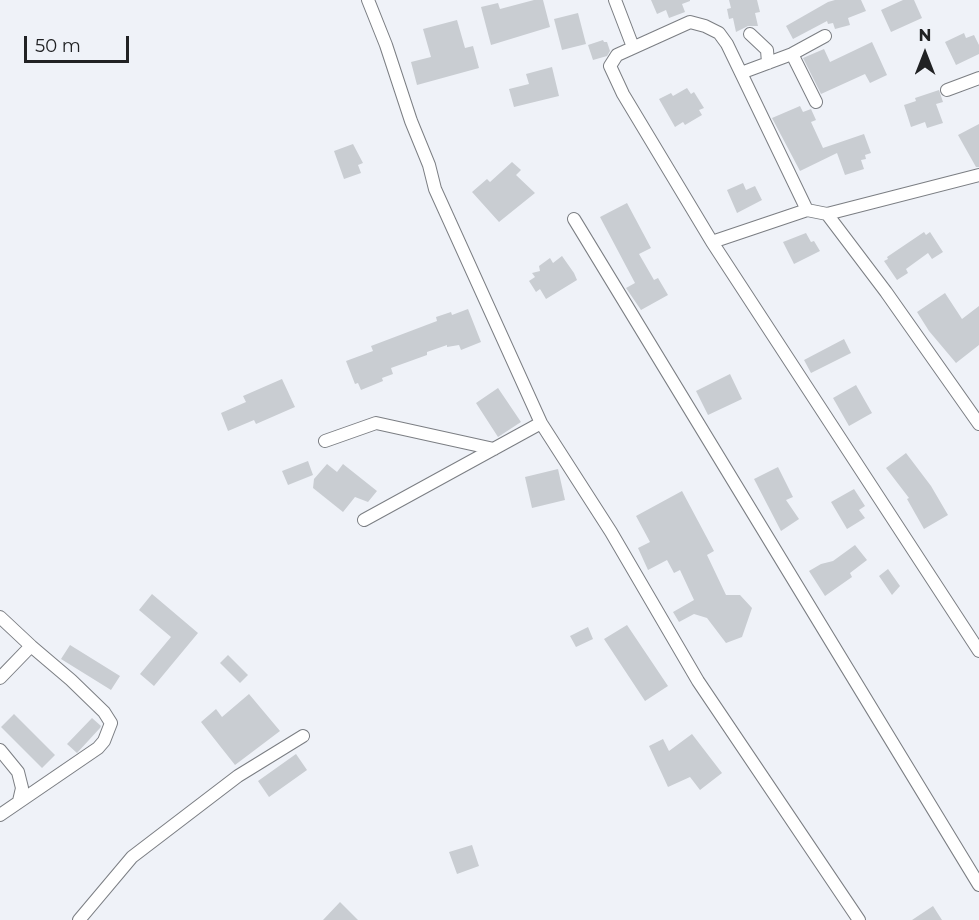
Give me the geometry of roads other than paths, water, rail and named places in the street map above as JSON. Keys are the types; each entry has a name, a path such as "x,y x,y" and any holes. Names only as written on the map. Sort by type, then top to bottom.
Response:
{"street":[{"path":"368,0 429,165 435,189 541,423 611,532 698,681 859,920"},
{"path":"615,0 633,47"},
{"path":"807,210 727,44 719,33 690,22 617,55 610,66 622,94 712,242 979,651"},
{"path":"750,34 767,50 768,63"},
{"path":"741,73 792,54 825,36"},
{"path":"792,54 816,102"},
{"path":"947,90 979,78"},
{"path":"712,242 807,210 827,214 979,175"},
{"path":"827,214 886,292 979,424"},
{"path":"574,219 979,885"},
{"path":"325,441 376,423 494,449"},
{"path":"364,520 541,423"},
{"path":"0,617 71,680 104,712 111,723 104,741 98,748 0,814"},
{"path":"0,678 31,646"},
{"path":"79,920 132,857 238,776 303,736"},
{"path":"0,750 18,772 22,788 19,801"}]}
